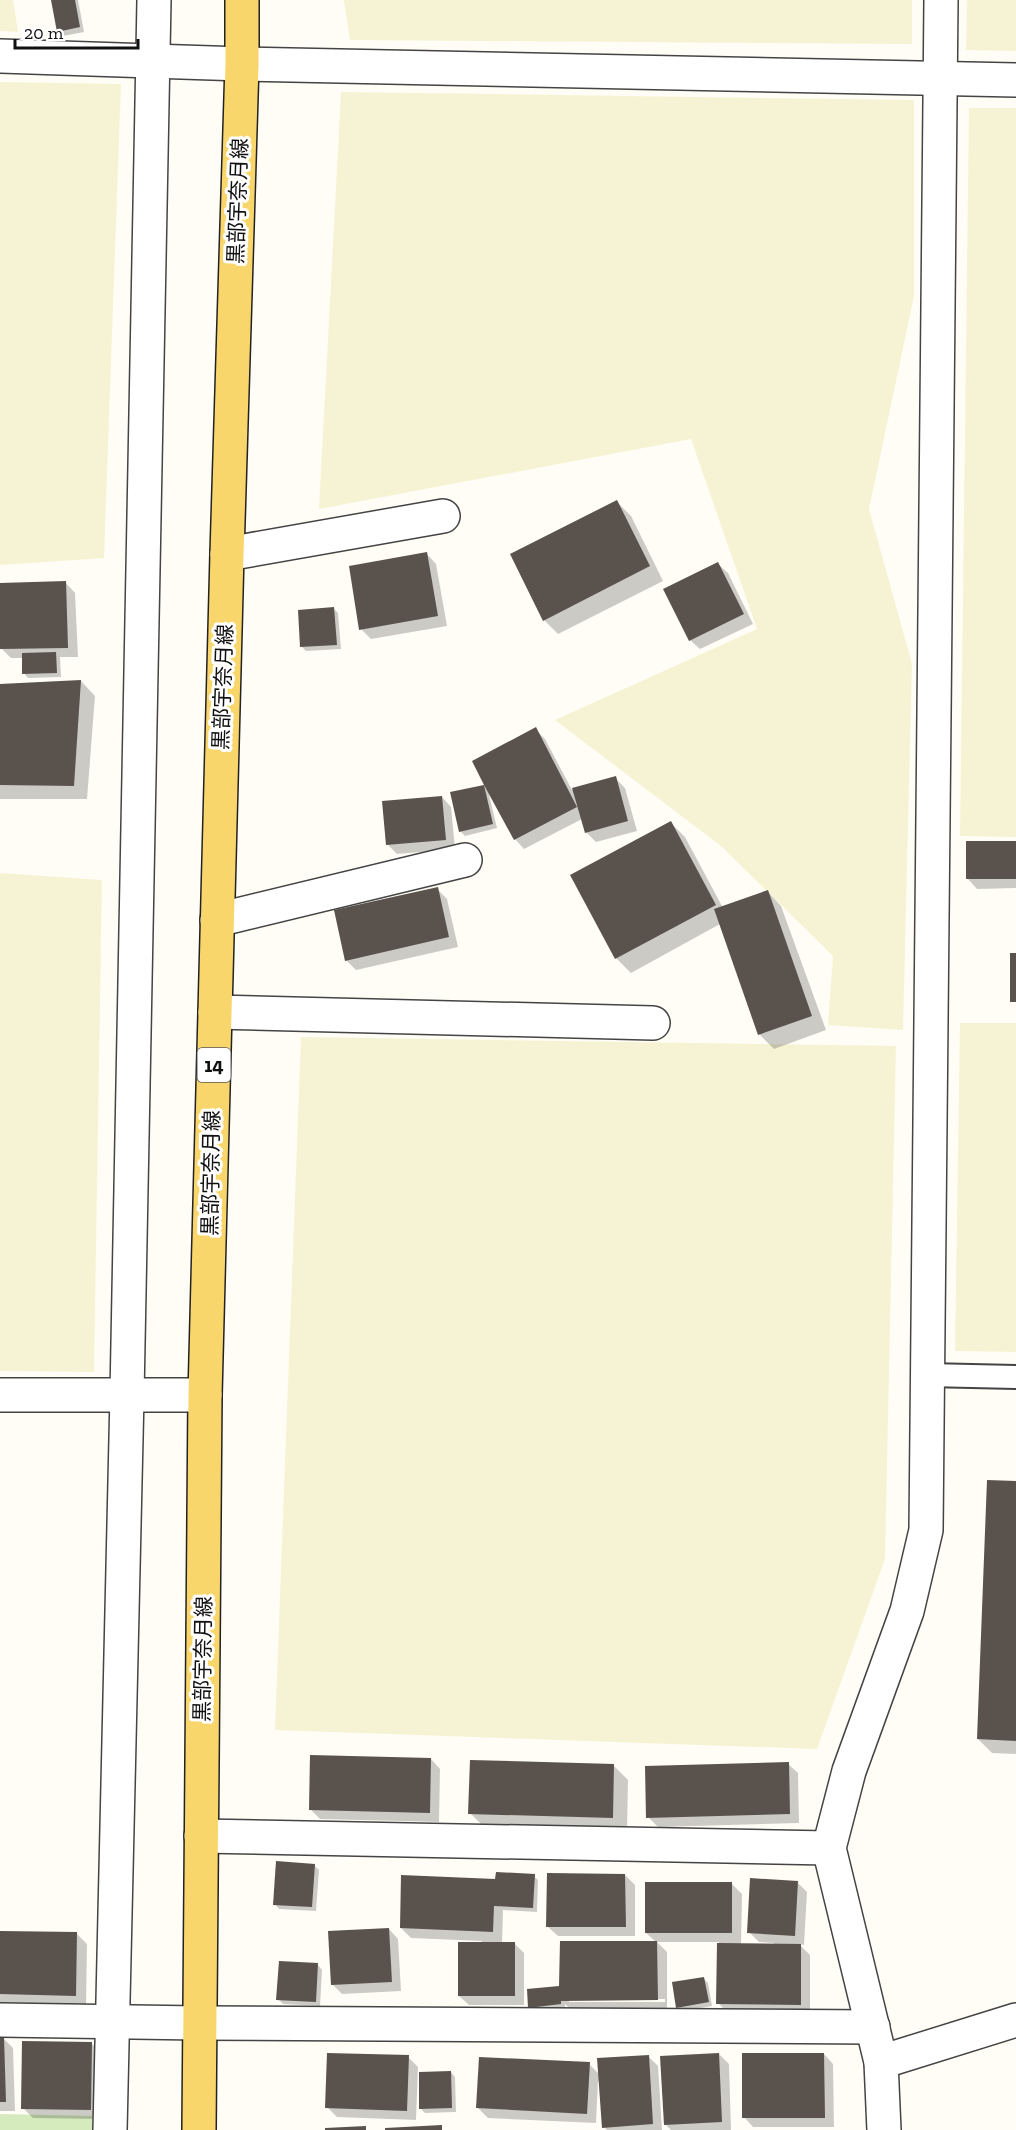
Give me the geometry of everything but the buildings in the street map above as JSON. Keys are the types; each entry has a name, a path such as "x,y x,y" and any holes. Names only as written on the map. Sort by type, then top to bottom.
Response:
{"main road":[{"name":"黒部宇奈月線","path":"199,2130 206,1395 242,0"}],"street":[{"path":"110,2130 127,1395 154,0"},
{"path":"884,2130 881,2062 829,1848 849,1771 907,1611 926,1530 940,0"},
{"path":"0,56 153,59 242,64 1016,80"},
{"path":"227,554 443,516"},
{"path":"217,920 465,860"},
{"path":"215,1012 654,1023"},
{"path":"0,1395 206,1395"},
{"path":"201,1836 829,1848"},
{"path":"0,2020 873,2027"},
{"path":"881,2062 1016,2020"}],"lane":[{"path":"927,1375 1016,1377"}],"shaded area":[{"path":"0,0 13,0 18,32 0,31"},
{"path":"344,0 912,0 912,44 350,40"},
{"path":"967,0 1016,0 1016,51 966,50"},
{"path":"0,82 121,84 104,558 0,565"},
{"path":"341,92 914,100 914,296 869,509 912,664 903,1030 828,1025 833,956 721,846 555,720 757,629 691,439 319,509"},
{"path":"969,108 1016,108 1016,837 960,836"},
{"path":"0,873 102,880 94,1372 0,1371"},
{"path":"960,1023 1016,1023 1016,1352 955,1351"},
{"path":"301,1037 896,1046 885,1559 817,1749 275,1730"}],"green space":[{"path":"0,2114 92,2116 92,2130 0,2130"}]}
